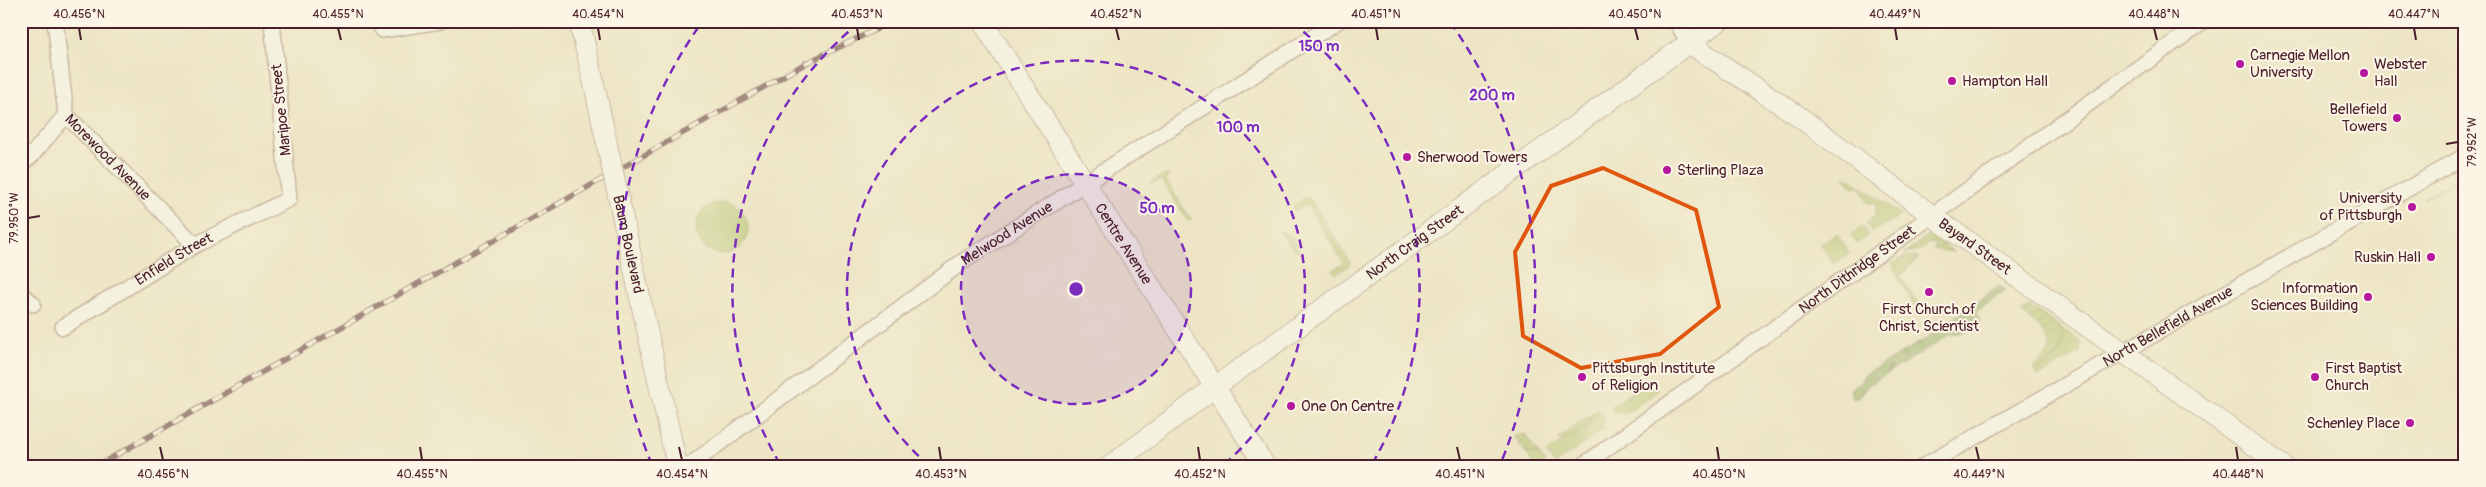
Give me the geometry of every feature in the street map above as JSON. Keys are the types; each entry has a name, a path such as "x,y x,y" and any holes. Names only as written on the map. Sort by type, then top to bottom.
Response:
{"main road":[{"name":"Baum Boulevard","path":"579,21 677,466"},
{"name":"Centre Avenue","path":"982,21 1265,466"},
{"name":"North Craig Street","path":"1110,466 1215,387 1719,21"},
{"name":"Bayard Street","path":"1689,43 1794,113 1932,216 2283,466"}],"street":[{"name":"Morewood Avenue","path":"55,21 66,115 195,245"},
{"name":"Maripoe Street","path":"272,21 289,199"},
{"path":"382,30 440,21"},
{"name":"Melwood Avenue","path":"689,466 962,262 1338,21"},
{"name":"Bayard Street","path":"1676,21 1689,43"},
{"name":"North Dithridge Street","path":"1582,466 2204,21"},
{"path":"21,163 30,157 66,115"},
{"name":"North Bellefield Avenue","path":"1924,466 2465,156"},
{"name":"Enfield Street","path":"62,326 195,245 289,199"},
{"path":"21,294 32,304 21,303"}],"highlighted area":[{"path":"1603,168 1696,210 1719,307 1660,354 1581,368 1523,336 1515,252 1551,186"}],"green space":[{"path":"2465,173 2465,185 2457,180 2423,199"},
{"path":"1169,175 1166,180 1191,220 1188,221 1161,179 1150,184 1162,176"},
{"path":"1844,176 1849,178 1901,215 1872,232 1866,223 1876,216 1876,203 1868,203 1860,186 1853,187"},
{"path":"1308,196 1351,264 1336,274 1333,270 1344,263 1307,205 1296,211 1293,206"},
{"path":"717,202 727,202 741,209 748,223 748,233 741,247 727,254 717,254 707,250 700,243 696,233 696,223 700,213 707,206"},
{"path":"1862,226 1868,235 1857,244 1851,235"},
{"path":"1280,231 1292,238 1299,252 1292,248"},
{"path":"1837,234 1849,253 1834,264 1821,244"},
{"path":"1929,235 1954,252 1934,249 1935,244 1928,243 1922,249 1904,254"},
{"path":"1915,256 1919,259 1900,275 1919,306 1915,308 1892,264 1905,257"},
{"path":"1999,286 2006,290 1976,312 1981,323 1967,332 1950,335 1870,384 1860,396 1853,399 1851,389 1860,383 1864,375 1924,340"},
{"path":"2029,306 2059,326 2064,338 2058,355 2035,371 2033,368 2043,360 2048,352 2049,345 2047,338 2042,332 2021,312"},
{"path":"2059,326 2081,342 2080,352 2038,377 2035,371 2054,359 2062,348 2062,334"},
{"path":"1650,380 1658,391 1625,414 1619,411 1615,413 1611,407"},
{"path":"1598,410 1605,419 1602,424 1604,429 1555,464 1547,454 1548,451 1588,427 1592,414"},
{"path":"1592,414 1587,426 1581,432 1562,442 1559,439"},
{"path":"1525,434 1538,453 1526,453 1515,438 1515,436"},
{"path":"1526,453 1538,453 1545,462 1541,466 1535,466"}],"railway":[{"path":"97,466 808,62 877,29"}],"place":[{"name":"Carnegie Mellon University","path":"2240,64"},
{"name":"Webster Hall","path":"2364,73"},
{"name":"Hampton Hall","path":"1952,81"},
{"name":"Bellefield Towers","path":"2397,118"},
{"name":"Sherwood Towers","path":"1407,157"},
{"name":"Sterling Plaza","path":"1667,170"},
{"name":"University of Pittsburgh","path":"2412,207"},
{"name":"Ruskin Hall","path":"2431,257"},
{"name":"First Church of Christ, Scientist","path":"1929,292"},
{"name":"Information Sciences Building","path":"2368,297"},
{"name":"Pittsburgh Institute of Religion","path":"1582,377"},
{"name":"First Baptist Church","path":"2315,377"},
{"name":"One On Centre","path":"1291,406"},
{"name":"Schenley Place","path":"2410,423"}]}
